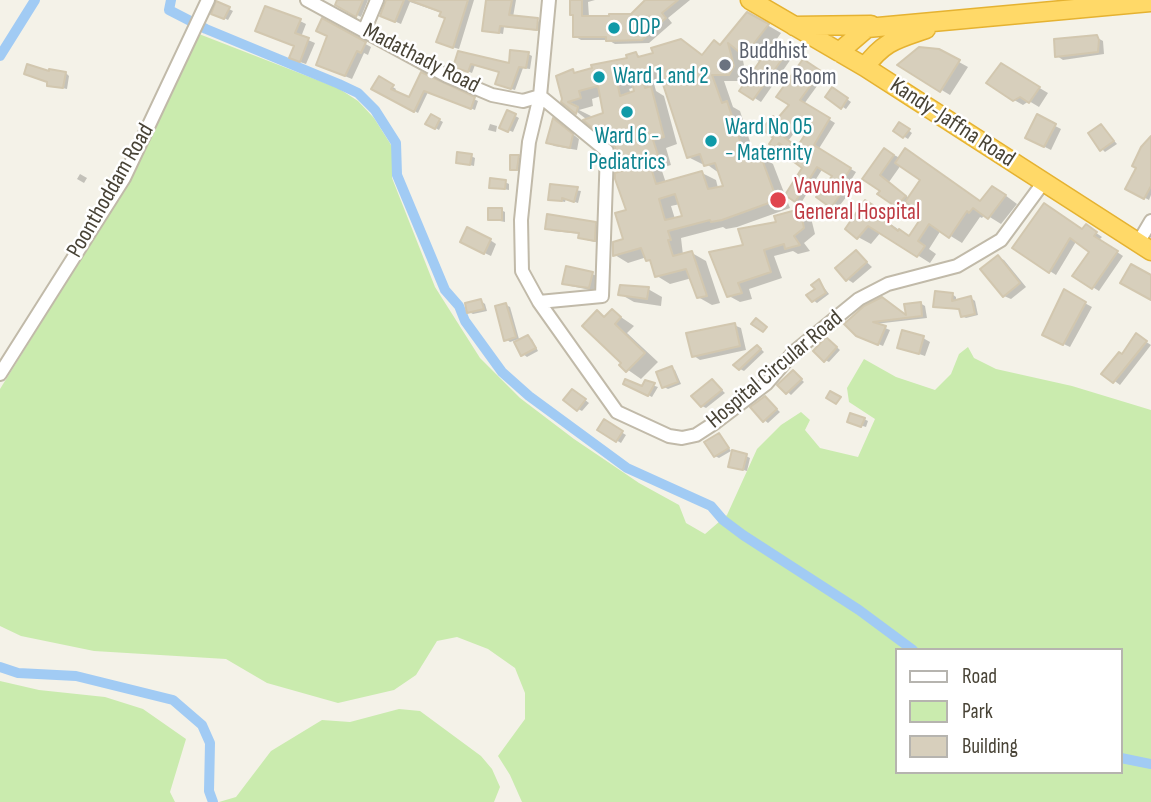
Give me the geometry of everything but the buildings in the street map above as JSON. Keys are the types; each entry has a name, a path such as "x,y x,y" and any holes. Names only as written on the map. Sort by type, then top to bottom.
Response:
{"highway":[{"name":"Kandy-Jaffna Road","path":"750,0 865,66 1144,247"},
{"path":"794,26 946,22 1098,4 1151,2"},
{"path":"865,66 877,50 894,40 946,22"},
{"path":"839,52 867,28 901,24"}],"street":[{"name":"Poonthoddam Road","path":"0,374 124,178 208,0"},
{"name":"Madathady Road","path":"307,0 447,76 492,95 523,101 540,96"},
{"path":"364,31 377,0"},
{"name":"Hospital Circular Road","path":"549,0 540,96 529,142 521,220 522,271 539,302 617,412 668,436 682,438 696,435 706,428 766,384 794,352 859,299 888,284 957,266 1001,240 1043,183"},
{"path":"539,302 602,296 607,151 540,96"},
{"path":"1144,247 1151,220"}],"green space":[{"path":"199,34 338,88 358,101 374,118 393,148 392,178 435,287 480,358 520,398 639,483 679,505 686,523 705,534 727,515 757,449 781,425 801,412 810,420 805,430 820,448 858,457 875,419 849,402 847,388 864,359 896,377 935,390 951,374 959,354 968,347 974,358 996,369 1072,386 1151,410 1151,802 522,802 498,756 525,719 525,693 515,668 488,649 457,637 437,641 416,675 394,690 338,703 267,683 226,659 94,651 21,636 0,626 0,389 127,185"},
{"path":"0,681 39,690 105,697 143,709 186,739 170,792 175,802 0,802"},
{"path":"399,709 420,711 481,756 492,769 500,787 494,802 219,802 236,797 271,751 322,720 350,722"}],"waterway":[{"path":"0,56 35,0"},
{"path":"171,0 169,10 206,29 358,93 375,110 396,143 397,175 445,290 459,306 465,321 502,372 529,396 627,468 711,506 723,520 743,535 859,610 910,648"},
{"path":"0,667 18,673 76,676 173,700 202,725 210,743 209,791 213,802"},
{"path":"1123,758 1151,764"}],"place":[{"name":"ODP","path":"614,28"},
{"name":"Buddhist Shrine Room","path":"725,65"},
{"name":"Ward 1 and 2","path":"599,77"},
{"name":"Ward 6 - Pediatrics","path":"627,112"},
{"name":"Ward No 05 - Maternity","path":"711,141"},
{"name":"Vavuniya General Hospital","path":"778,200"}]}
